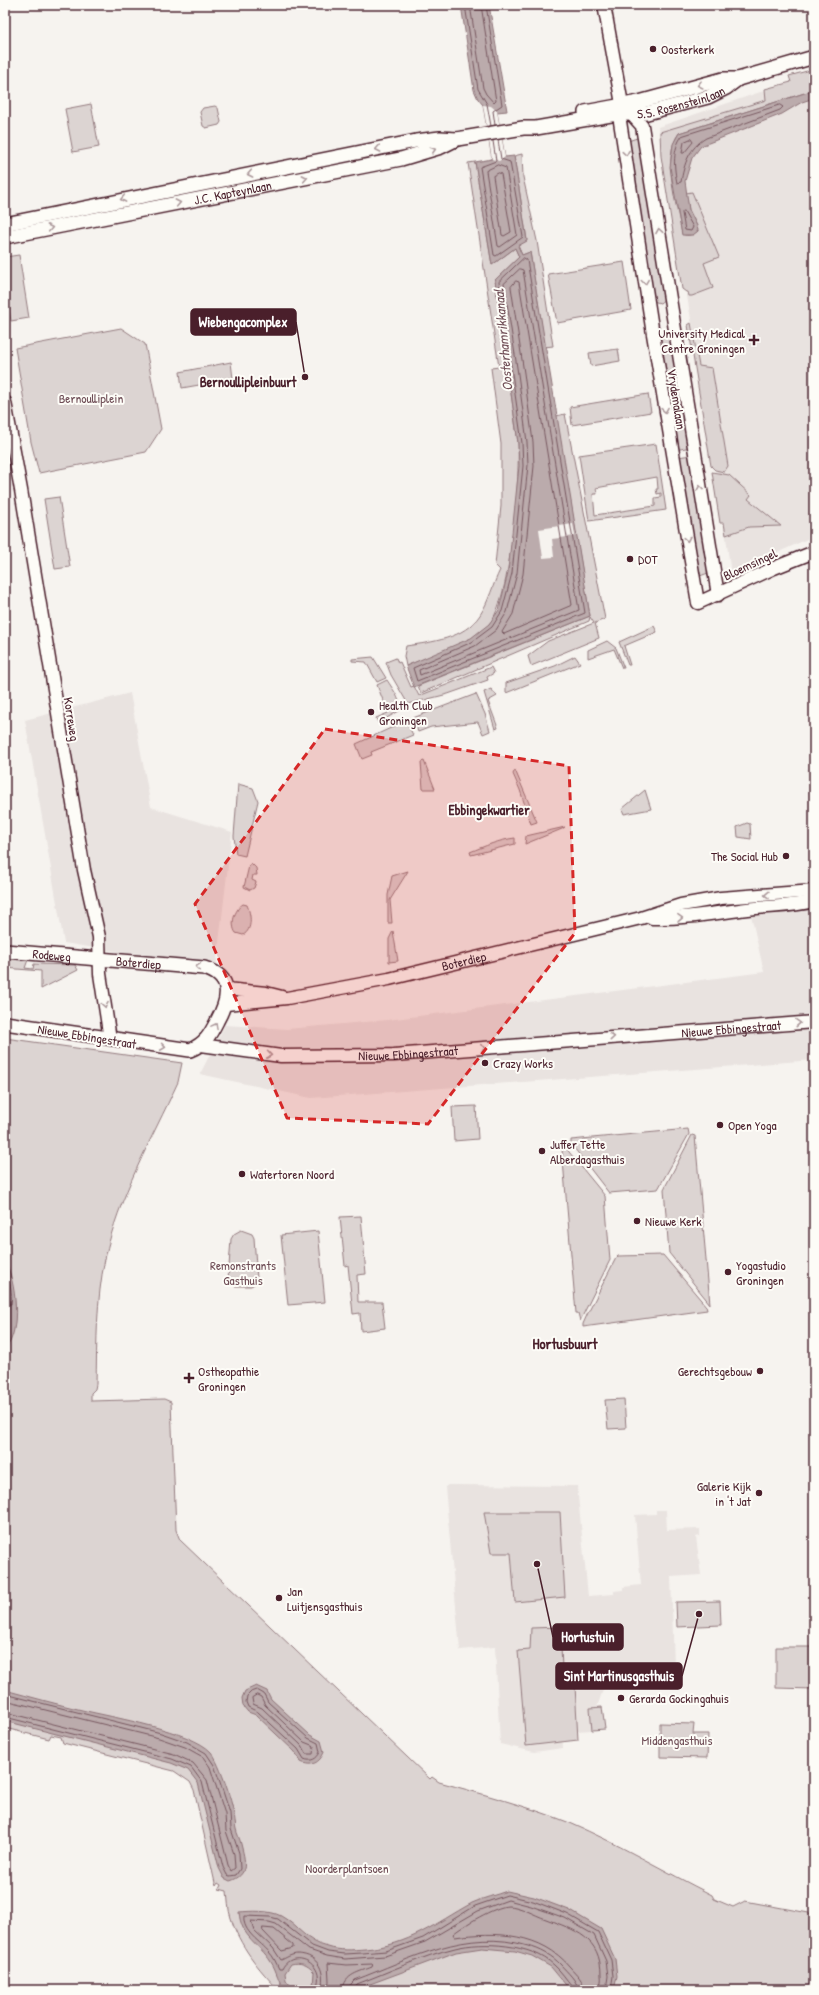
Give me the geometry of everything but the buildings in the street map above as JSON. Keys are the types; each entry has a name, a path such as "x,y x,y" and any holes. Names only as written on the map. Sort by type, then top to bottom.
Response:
{"main road":[{"name":"S.S. Rosensteinlaan","path":"523,128 536,128 624,111 646,113 708,97 726,88 738,79 814,57"},
{"name":"J.C. Kapteynlaan","path":"5,224 416,141 440,138 457,139 523,128"},
{"name":"J.C. Kapteynlaan","path":"5,237 401,159 441,147 457,139"},
{"name":"Rodeweg","path":"5,951 99,959"},
{"name":"Boterdiep","path":"99,959 204,968 220,977 226,989"},
{"path":"201,1045 208,1039 226,1004 226,989"},
{"name":"Nieuwe Ebbingestraat","path":"5,1023 185,1050 190,1050 201,1045"}],"street":[{"path":"604,5 624,111"},
{"name":"Vrydemalaan","path":"624,111 642,126 718,595"},
{"name":"Vrydemalaan","path":"624,111 654,341 698,604"},
{"name":"Korreweg","path":"5,402 84,870 99,937 100,974 110,1039"},
{"name":"Bloemsingel","path":"698,604 774,568 814,552"},
{"name":"Boterdiep","path":"226,1004 286,998 389,979 641,918 681,905 721,898 814,891"},
{"name":"Boterdiep","path":"641,918 682,918 749,909 784,907 814,901"},
{"name":"Boterdiep","path":"226,989 266,993 286,998"},
{"name":"Nieuwe Ebbingestraat","path":"201,1045 281,1056 394,1056 814,1022"}],"highlighted area":[{"path":"325,729 569,766 575,933 428,1124 287,1118 195,904"}],"shaded area":[{"name":"University Medical Centre Groningen","path":"784,84 814,93 814,536 731,574 717,471 658,127"},
{"path":"130,693 151,807 232,832 216,968 64,943 25,720"},
{"path":"814,767 814,825 813,825 807,769"},
{"path":"814,906 814,1060 311,1098 200,1074 225,1025 287,1029 387,1020 764,972 751,915"},
{"path":"448,1485 577,1486 588,1596 614,1594 614,1591 623,1590 623,1587 641,1585 635,1515 656,1514 656,1510 666,1510 667,1530 700,1529 700,1536 696,1537 701,1575 671,1577 674,1666 622,1670 609,1673 597,1707 590,1708 592,1730 562,1732 563,1748 534,1752 500,1744 495,1647 460,1650 445,1487"}],"green space":[{"path":"814,69 814,90 679,133 674,143 671,155 671,168 674,196 682,234 690,235 698,231 689,210 686,193 692,192 719,257 704,263 713,288 689,296 688,292 682,289 661,156 660,132 766,100 765,89 791,82 789,76"},
{"path":"91,104 99,147 73,152 65,109"},
{"path":"215,106 218,108 221,122 219,125 206,128 203,126 200,112 203,108"},
{"path":"640,137 666,298 660,303 653,301 628,141"},
{"path":"522,154 523,177 537,241 553,346 545,347 530,252 522,255 518,246 527,240 514,156"},
{"path":"475,162 492,265 515,248 519,257 495,280 518,443 516,509 503,591 497,611 489,624 481,632 461,644 406,666 404,656 406,646 447,638 473,623 483,610 500,570 495,565 501,506 501,444 491,368 499,367 468,163"},
{"path":"19,255 29,318 11,321 5,284 5,257"},
{"path":"624,262 631,310 557,323 548,274"},
{"path":"691,323 699,366 712,368 728,466 724,472 715,470 711,466 688,325"},
{"name":"Bernoulliplein","path":"121,328 145,344 161,429 146,452 39,473 31,442 15,348"},
{"path":"671,329 691,447 675,450 657,335"},
{"path":"618,349 620,361 591,366 589,353"},
{"path":"231,362 233,379 182,388 180,372"},
{"path":"648,394 651,412 572,425 570,407"},
{"path":"565,414 605,619 595,623 599,638 531,666 528,656 548,641 594,623 590,617 589,621 421,693 418,686 590,616 556,416"},
{"path":"656,444 666,510 589,521 579,455","holes":["657,477 658,489 656,489 657,494 661,493 661,497 655,498 655,506 595,515 593,494 597,494 596,488"]},
{"path":"692,455 711,572 697,577 677,457"},
{"path":"712,472 729,475 751,495 748,499 781,526 749,527 726,535 724,523 720,523"},
{"path":"59,497 70,567 55,569 44,499"},
{"path":"654,626 657,632 624,646 630,665 628,665 619,642"},
{"path":"607,641 616,648 624,668 622,668 614,649 588,658 588,650"},
{"path":"575,656 580,663 506,693 506,683 555,666"},
{"path":"373,657 386,678 377,682 366,662 352,661 352,659"},
{"path":"396,658 398,663 400,662 411,687 414,686 419,696 491,667 494,673 487,677 488,680 448,694 408,704 391,675 386,662"},
{"path":"387,680 400,703 400,707 399,711 378,723 376,718 388,713 377,685"},
{"path":"491,689 497,696 488,701 498,728 495,729 484,692"},
{"path":"476,694 485,714 490,731 483,734 478,722 431,727 418,732 413,718"},
{"path":"406,721 413,735 371,752 372,755 362,759 356,744"},
{"path":"424,761 435,789 423,789 421,762"},
{"path":"515,770 537,822 531,824 513,774"},
{"path":"238,784 253,788 258,801 245,856 236,854 234,836"},
{"path":"645,790 651,809 624,814 622,809"},
{"path":"747,823 750,824 751,839 738,837 737,827"},
{"path":"565,827 562,829 525,844 526,836"},
{"path":"515,838 515,844 471,855 470,852 498,842"},
{"path":"251,863 256,868 257,875 253,875 252,880 256,882 254,888 250,890 244,887"},
{"path":"408,871 390,900 392,923 388,923 388,895 392,876"},
{"path":"243,904 247,905 250,926 243,935 236,933 233,922 237,910"},
{"path":"393,931 398,961 389,962 389,939"},
{"path":"5,954 29,957 25,968 33,969 34,964 75,965 78,970 41,989 41,971 5,968"},
{"name":"Noorderplantsoen","path":"5,1038 182,1063 178,1082 127,1191 111,1236 102,1274 98,1321 96,1384 95,1389 91,1393 91,1401 164,1399 171,1402 176,1530 180,1540 430,1779 432,1777 439,1782 521,1806 570,1823 624,1849 712,1895 714,1899 733,1907 745,1901 814,1914 814,1990 279,1990 250,1957 239,1938 230,1915 227,1891 219,1889 221,1885 218,1883 216,1886 194,1790 190,1782 174,1771 63,1743 61,1737 51,1735 49,1739 5,1728"},
{"path":"476,1106 478,1139 454,1141 452,1107"},
{"path":"688,1129 689,1134 658,1189 609,1193 571,1144 571,1140"},
{"path":"692,1135 695,1136 710,1304 669,1253 664,1189"},
{"path":"565,1147 605,1196 610,1260 580,1321 578,1313 576,1313 562,1149"},
{"path":"361,1216 366,1274 357,1275 358,1302 382,1302 385,1328 361,1331 360,1313 353,1314 348,1265 345,1266 340,1217"},
{"name":"Remonstrants Gasthuis","path":"241,1230 252,1234 254,1238 257,1279 256,1283 251,1286 235,1286 228,1280 231,1239 234,1234"},
{"path":"318,1231 325,1302 288,1305 281,1235"},
{"path":"663,1255 706,1306 707,1310 583,1327 587,1315 618,1256"},
{"path":"624,1399 626,1428 608,1429 605,1400"},
{"path":"484,1512 560,1512 565,1597 515,1602 511,1553 491,1553"},
{"path":"720,1601 721,1625 677,1627 676,1602"},
{"path":"560,1627 562,1668 574,1668 578,1740 526,1746 518,1651 530,1650 531,1628"},
{"path":"776,1647 813,1647 813,1689 776,1688"},
{"path":"602,1707 605,1729 592,1730 590,1708"},
{"name":"Middengasthuis","path":"660,1723 694,1724 693,1734 708,1734 707,1758 660,1757"}],"water":[{"path":"461,5 489,5 507,111 497,112 505,157 514,156 527,241 518,246 522,255 530,252 590,616 414,687 406,666 471,638 489,624 499,610 508,572 519,466 518,443 495,280 519,257 515,248 492,265 475,162 492,159 483,105 478,99 474,90"},
{"path":"814,90 814,98 802,102 782,114 701,146 692,158 685,181 689,210 698,231 693,235 682,235 670,167 673,144 679,133"},
{"path":"5,1261 12,1281 16,1306 14,1331 5,1349 5,1320 8,1311 5,1308"},
{"path":"256,1686 267,1691 271,1699 310,1735 321,1741 324,1752 318,1761 312,1764 301,1762 295,1752 256,1715 248,1712 243,1706 242,1698 245,1691"},
{"path":"5,1690 169,1731 201,1744 211,1752 215,1758 226,1785 245,1861 241,1875 230,1881 224,1878 219,1868 198,1783 188,1770 171,1763 5,1721"},
{"path":"507,1891 534,1897 569,1910 601,1929 615,1959 617,1976 614,1990 570,1990 551,1967 532,1956 515,1951 482,1948 456,1952 354,1990 309,1990 313,1986 314,1972 303,1964 291,1964 285,1973 286,1980 294,1990 285,1990 271,1962 251,1940 243,1928 240,1921 239,1912 260,1911 277,1914 287,1920 308,1938 320,1945 342,1950 365,1949 381,1947 409,1938 472,1903"}],"pier":[{"path":"483,105 491,106 497,111 505,157 499,161 492,159"},
{"path":"573,524 575,536 552,539 554,557 543,558 539,529"}],"place":[{"name":"Oosterkerk","path":"653,49"},
{"name":"University Medical Centre Groningen","path":"754,340"},
{"name":"Wiebengacomplex","path":"305,377"},
{"name":"DOT","path":"630,559"},
{"name":"Health Club Groningen","path":"371,712"},
{"name":"The Social Hub","path":"786,856"},
{"name":"Crazy Works","path":"485,1063"},
{"name":"Open Yoga","path":"720,1125"},
{"name":"Juffer Tette Alberdagasthuis","path":"542,1151"},
{"name":"Watertoren Noord","path":"242,1174"},
{"name":"Nieuwe Kerk","path":"637,1221"},
{"name":"Yogastudio Groningen","path":"728,1272"},
{"name":"Gerechtsgebouw","path":"760,1371"},
{"name":"Ostheopathie Groningen","path":"189,1378"},
{"name":"Galerie Kijk in 't Jat","path":"759,1493"},
{"name":"Hortustuin","path":"537,1564"},
{"name":"Jan Luitjensgasthuis","path":"279,1598"},
{"name":"Sint Martinusgasthuis","path":"699,1614"},
{"name":"Gerarda Gockingahuis","path":"621,1698"}],"district":[{"name":"Bernoullipleinbuurt","path":"248,382"},
{"name":"Ebbingekwartier","path":"489,810"},
{"name":"Hortusbuurt","path":"565,1344"}],"water label":[{"name":"Oosterhamrikkanaal","path":"503,340"}]}
